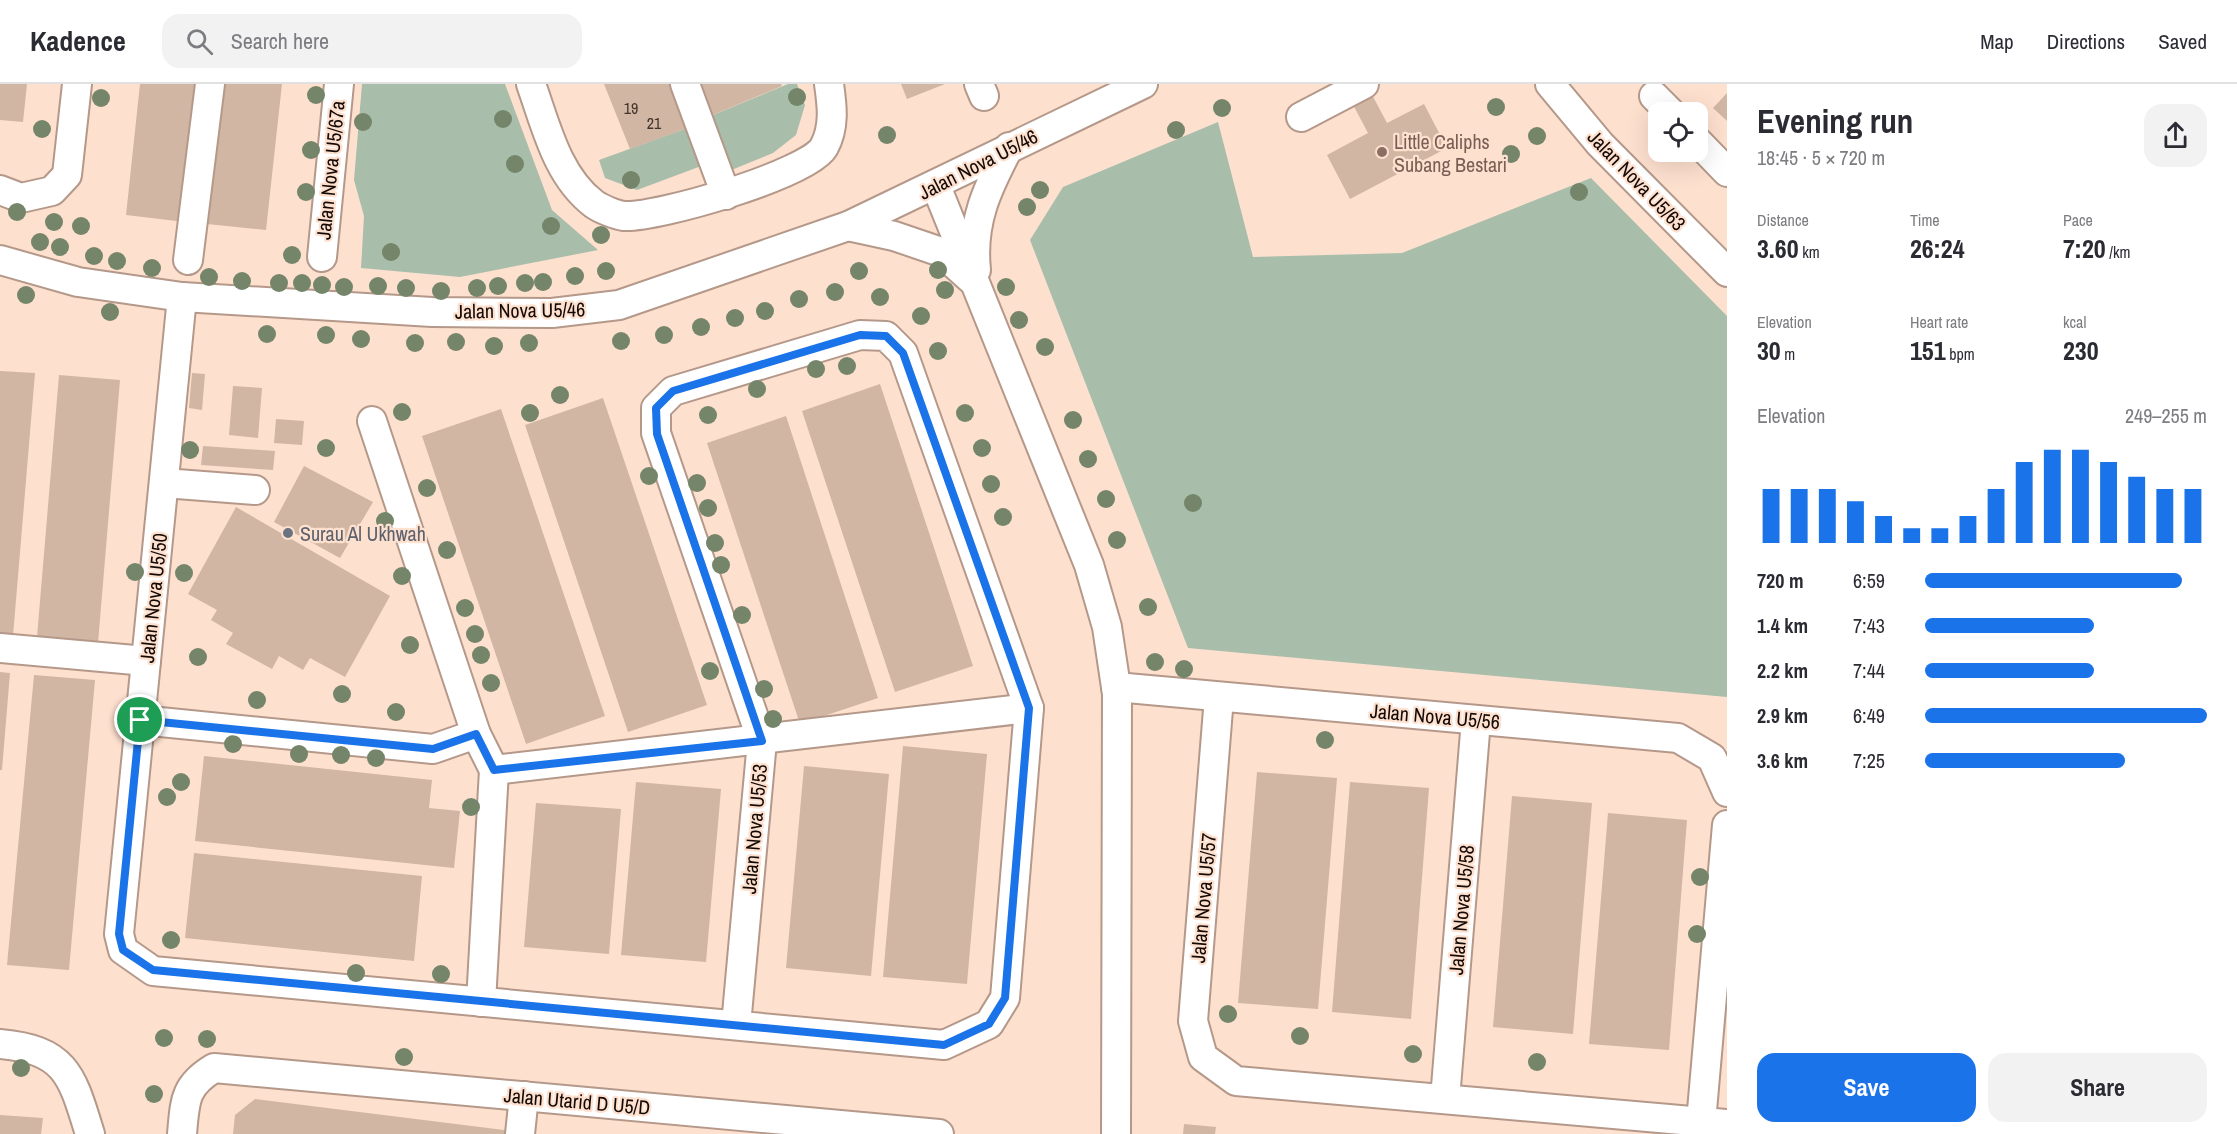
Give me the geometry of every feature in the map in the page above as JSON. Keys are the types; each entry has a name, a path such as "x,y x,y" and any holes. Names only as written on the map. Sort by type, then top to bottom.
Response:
{"street":[{"path":"0,190 21,198 52,191 67,175 77,84"},
{"path":"188,260 210,84"},
{"name":"Jalan Nova U5/67a","path":"322,257 339,84"},
{"path":"531,84 558,157 575,186 596,205 622,216 654,213 726,195 804,164 824,149 832,127 829,84"},
{"path":"685,84 726,195"},
{"name":"Jalan Nova U5/46","path":"0,260 78,282 182,297 432,312 552,313 620,305 848,226 936,186 1009,147 1143,84"},
{"name":"Jalan Nova U5/63","path":"1550,84 1600,144 1727,272"},
{"path":"1301,117 1355,86"},
{"path":"977,285 973,245 984,196 1009,147"},
{"path":"1708,152 1727,172"},
{"path":"936,186 1089,565 1107,627 1116,687 1116,1134"},
{"path":"848,226 894,236 941,252 977,285"},
{"name":"Jalan Nova U5/50","path":"182,297 119,934 123,950 153,970 481,1002"},
{"name":"Jalan Nova U5/53","path":"736,1025 762,741 657,434 656,408 673,391 860,335 886,336 903,353 1029,708"},
{"path":"372,421 476,734 494,770 481,1002 944,1045 989,1024 1005,998 1029,708 762,741 494,770"},
{"path":"164,483 255,490"},
{"path":"0,648 146,661"},
{"name":"Jalan Nova U5/56","path":"1116,687 1678,738 1712,758 1727,792"},
{"name":"Jalan Nova U5/57","path":"1219,697 1193,1021 1203,1057 1236,1081 1445,1099"},
{"path":"140,720 433,749 476,734"},
{"name":"Jalan Nova U5/58","path":"1445,1099 1476,720"},
{"path":"1445,1099 1714,1123 1727,825"},
{"path":"0,1044 31,1047 56,1060 75,1087 90,1134"},
{"name":"Jalan Utarid D U5/D","path":"182,1134 186,1099 197,1078 214,1068 877,1131 939,1134"},
{"path":"520,1134 524,1096"}],"green space":[{"path":"362,84 505,84 552,210 598,250 460,277 361,268 364,216 354,180"},
{"path":"788,84 797,84 805,105 796,135 773,153 729,171 708,117"},
{"path":"1218,122 1253,257 1402,253 1591,178 1727,316 1727,697 1188,648 1030,240 1063,187"},
{"path":"690,127 704,165 637,190 605,178 599,160"}],"building":[{"path":"0,84 27,84 23,122 0,120"},
{"path":"140,84 200,84 185,222 126,215"},
{"path":"223,84 282,84 266,230 207,224"},
{"path":"604,84 673,84 690,127 630,149"},
{"path":"695,84 781,84 782,86 708,117"},
{"path":"901,84 945,84 907,99"},
{"path":"1369,89 1387,123 1424,104 1447,148 1350,199 1327,155 1368,133 1350,99"},
{"path":"1727,93 1727,121 1713,108"},
{"path":"0,371 35,373 13,636 0,635"},
{"path":"192,373 205,374 202,410 189,408"},
{"path":"59,375 120,380 98,643 37,637"},
{"path":"880,384 973,666 895,692 802,411"},
{"path":"233,386 262,388 258,438 229,435"},
{"path":"603,398 707,705 628,732 525,425"},
{"path":"501,409 605,716 526,744 422,436"},
{"path":"786,416 878,698 800,724 707,443"},
{"path":"276,419 304,421 302,445 274,443"},
{"path":"203,446 275,451 273,470 201,465"},
{"path":"304,466 373,502 340,558 274,522"},
{"path":"236,507 390,596 345,677 310,658 303,670 279,656 272,669 226,644 233,633 211,620 217,610 188,594"},
{"path":"0,672 10,673 2,770 0,770"},
{"path":"34,675 95,680 69,970 7,965"},
{"path":"903,746 987,754 967,984 883,977"},
{"path":"204,756 432,780 429,808 460,811 454,868 195,841"},
{"path":"804,766 889,774 871,976 786,968"},
{"path":"1257,772 1337,778 1318,1009 1238,1003"},
{"path":"636,782 721,789 706,962 621,955"},
{"path":"1350,782 1429,788 1411,1019 1332,1012"},
{"path":"1512,796 1592,803 1573,1034 1493,1027"},
{"path":"536,803 621,809 609,954 524,947"},
{"path":"1608,813 1687,820 1669,1050 1589,1044"},
{"path":"194,853 422,876 414,961 185,938"},
{"path":"255,1099 513,1131 513,1134 233,1134 235,1115"},
{"path":"0,1115 43,1118 41,1134 0,1134"},
{"path":"1184,1124 1216,1127 1215,1134 1183,1134"}],"place":[{"name":"Little Caliphs Subang Bestari","path":"1382,152"},
{"name":"Surau Al Ukhwah","path":"288,533"}],"route":[{"path":"860,335 886,336 903,353 1029,708 1005,998 989,1024 944,1045 153,970 123,950 119,934 140,720 433,749 476,734 494,770 762,741 657,434 656,408 673,391 860,335"}]}
